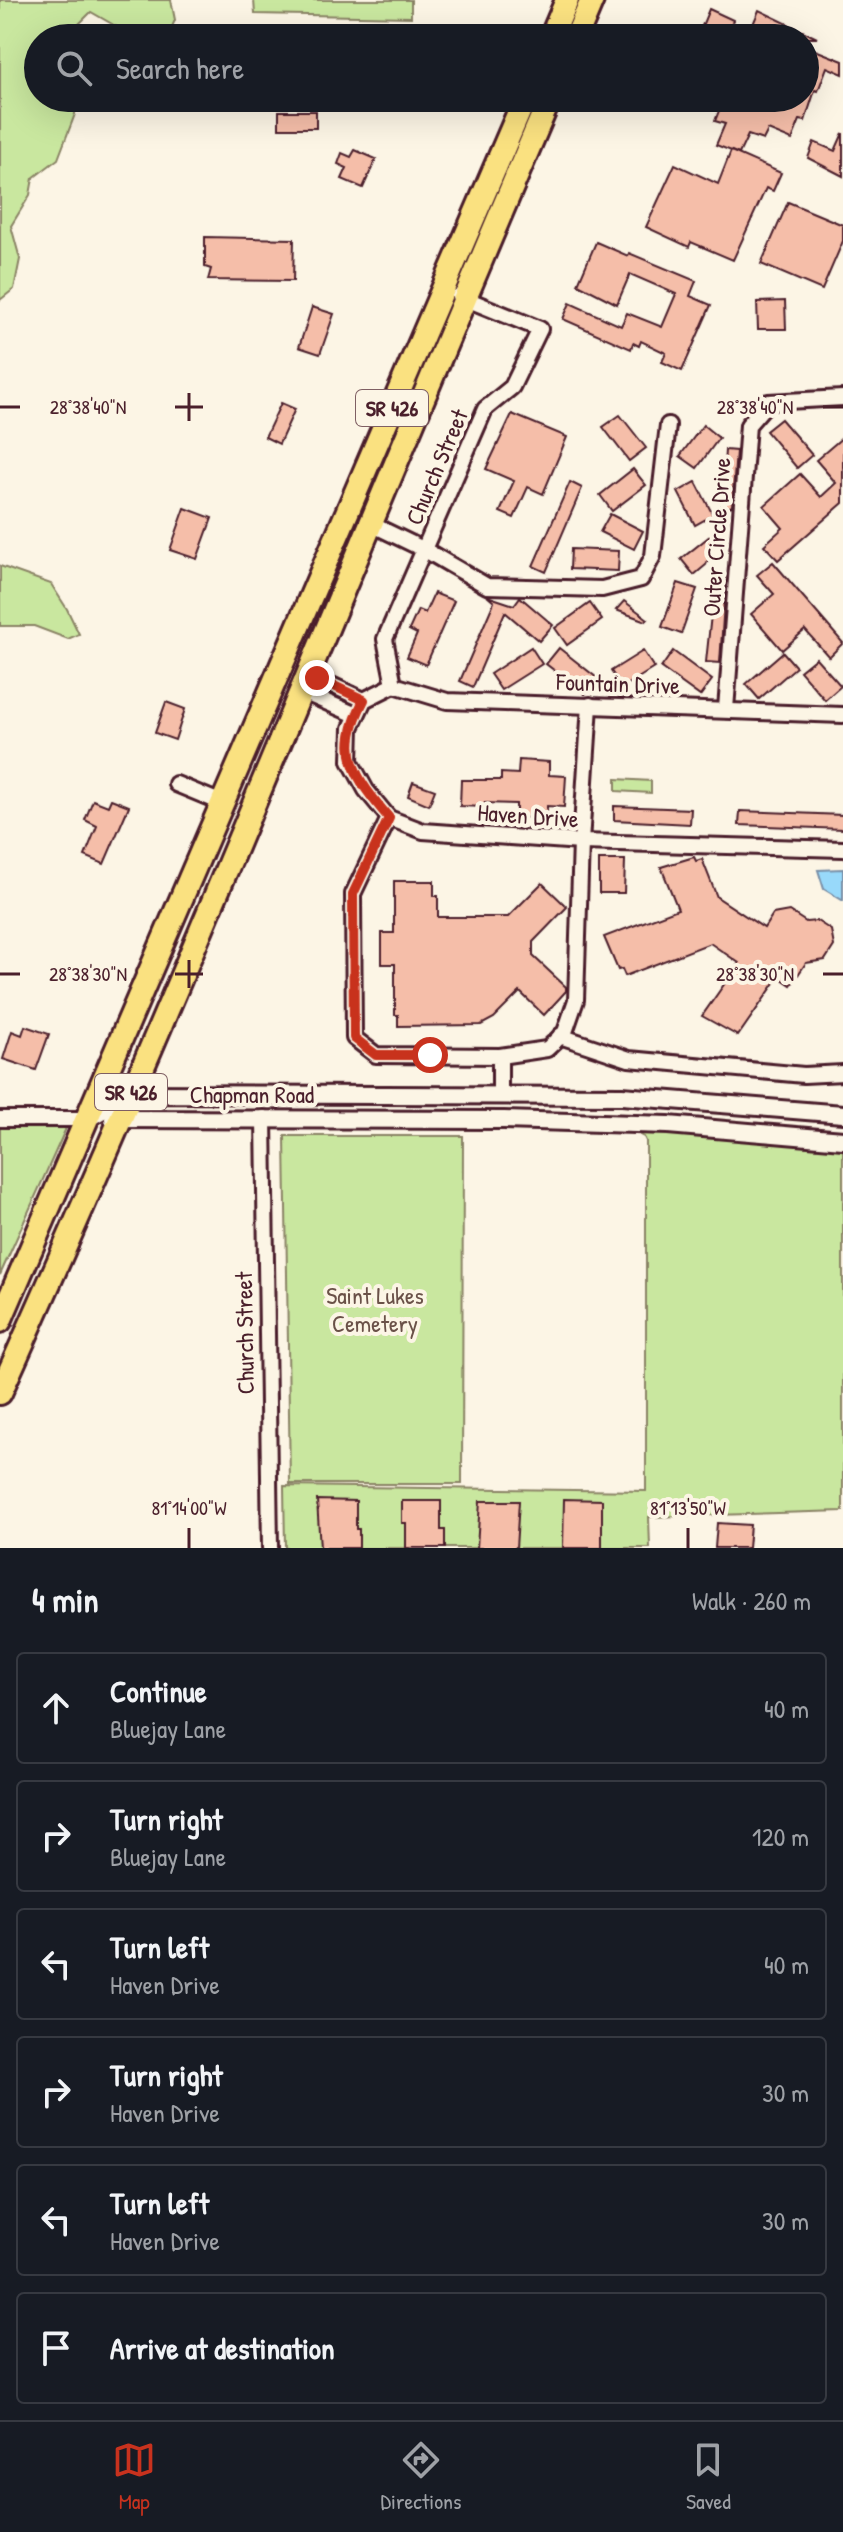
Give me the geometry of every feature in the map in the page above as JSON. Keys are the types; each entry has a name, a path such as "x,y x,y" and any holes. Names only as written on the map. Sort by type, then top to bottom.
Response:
{"main road":[{"path":"557,24 567,0"},
{"path":"582,24 592,0"},
{"name":"SR 426","path":"0,1321 519,112"},
{"name":"SR 426","path":"0,1393 305,683 369,523 544,112"}],"street":[{"name":"Church Street","path":"394,685 385,639 485,409 512,387 540,329 443,289"},
{"name":"Outer Circle Drive","path":"726,709 748,425 768,402 843,398"},
{"path":"369,523 425,550 487,586 602,589 641,579 653,556 668,425"},
{"path":"305,683 364,700"},
{"path":"305,683 356,715"},
{"path":"394,685 364,700 351,728 350,761 366,790 389,818 353,894 354,1038 376,1055 500,1056 547,1049 565,1032 576,1000 581,842 590,705"},
{"name":"Fountain Drive","path":"394,685 447,701 843,715"},
{"path":"176,784 222,803"},
{"name":"Haven Drive","path":"389,818 423,831 581,842 843,849"},
{"path":"560,1036 629,1059 804,1075 843,1073"},
{"path":"500,1056 500,1094"},
{"path":"0,1119 87,1119 130,1094"},
{"name":"Chapman Road","path":"130,1094 622,1096 843,1114"},
{"name":"Church Street","path":"264,1118 270,1548"},
{"name":"Chapman Road","path":"87,1119 504,1120 668,1125 843,1140"}],"green space":[{"path":"0,0 171,0 173,24 112,24 91,12 79,24 24,24 24,112 75,114 58,159 33,178 30,195 11,226 20,259 14,289 0,300"},
{"path":"254,0 411,0 411,17 255,14"},
{"path":"0,566 51,584 79,634 68,639 34,626 0,626"},
{"path":"616,779 651,781 651,793 616,791"},
{"path":"67,1126 0,1275 0,1127"},
{"path":"639,1131 843,1147 843,1511 649,1517 650,1548 285,1548 284,1486 646,1491 646,1141"},
{"name":"Saint Lukes Cemetery","path":"285,1136 463,1136 462,1484 290,1484"}],"water":[{"path":"843,869 842,900 824,889 818,870"}],"building":[{"path":"709,9 733,20 731,24 703,24"},
{"path":"759,10 788,24 753,24"},
{"path":"819,52 843,61 843,74 827,67 819,88"},
{"path":"279,112 316,112 316,128 279,128"},
{"path":"719,112 808,112 805,121 800,120 792,140 768,130 763,140 748,135 739,154 716,145 725,124 715,121"},
{"path":"843,133 843,176 808,158 814,142 835,151"},
{"path":"355,150 376,159 363,188 342,179 347,168 338,164 342,153 351,157"},
{"path":"731,151 781,173 773,191 766,188 733,260 691,242 689,247 646,227 675,164 718,184"},
{"path":"788,202 843,225 843,241 822,290 761,264"},
{"path":"205,237 294,239 293,281 208,280 211,269 205,267"},
{"path":"596,242 696,281 690,296 711,305 682,371 662,362 666,353 641,341 639,346 633,343 631,349 563,319 570,303 621,326 627,313 662,327 676,294 630,274 617,304 578,284"},
{"path":"785,301 786,329 758,329 757,302"},
{"path":"312,307 334,314 320,354 299,347"},
{"path":"281,403 295,409 279,444 265,437"},
{"path":"512,414 567,437 543,494 528,487 514,518 500,512 514,481 486,469"},
{"path":"620,415 646,448 629,461 603,427"},
{"path":"781,419 812,455 797,468 766,431"},
{"path":"703,425 719,438 697,468 680,456"},
{"path":"843,437 843,503 778,560 764,545 783,528 764,506 800,474 821,497 836,483 816,460"},
{"path":"725,450 736,451 732,506 721,512"},
{"path":"633,469 646,485 612,511 600,495"},
{"path":"570,482 582,488 546,572 533,566"},
{"path":"696,482 713,515 695,525 678,492"},
{"path":"185,508 212,518 197,559 170,550"},
{"path":"610,514 643,531 634,549 600,532"},
{"path":"710,536 715,542 706,565 694,575 681,559"},
{"path":"571,549 619,551 618,571 570,569"},
{"path":"773,562 843,643 829,657 805,630 782,650 751,614 774,594 757,575"},
{"path":"678,583 697,589 681,634 662,627"},
{"path":"714,586 725,587 720,663 706,662"},
{"path":"434,593 454,601 426,665 407,657 417,634 409,630 418,610 425,613"},
{"path":"487,596 514,605 520,597 553,625 539,641 505,612 473,687 460,681 494,602"},
{"path":"624,601 648,619 646,621 616,610"},
{"path":"590,603 602,620 567,645 555,628"},
{"path":"531,647 542,664 501,690 490,674"},
{"path":"559,648 597,678 585,694 546,664"},
{"path":"643,651 654,668 622,688 611,671"},
{"path":"673,651 712,680 700,696 661,668"},
{"path":"783,652 796,667 759,699 746,684"},
{"path":"816,658 841,686 825,700 800,671"},
{"path":"166,702 185,709 175,740 155,733"},
{"path":"519,760 549,762 549,775 566,776 564,807 547,806 547,819 516,817 516,804 460,806 461,780 501,780 501,773 518,774"},
{"path":"413,782 435,790 429,805 408,796"},
{"path":"111,799 129,806 104,864 85,856 97,826 85,820 93,800 108,806"},
{"path":"614,806 691,809 690,824 614,820"},
{"path":"740,811 843,815 843,829 739,825"},
{"path":"694,857 696,861 702,859 717,897 764,928 773,914 789,911 806,922 817,921 831,930 834,946 825,960 806,963 791,985 779,977 738,1036 702,1016 739,963 710,943 625,976 622,969 618,970 604,937 678,909 661,867"},
{"path":"599,860 625,860 624,893 599,893"},
{"path":"394,881 434,881 438,917 508,917 542,883 567,907 533,942 533,956 566,987 566,991 544,1015 520,992 494,1018 481,1025 398,1026 398,1015 395,1015 395,964 382,964 382,933 394,933"},
{"path":"25,1026 49,1034 36,1070 3,1059 12,1031 22,1035"},
{"path":"564,1499 602,1500 602,1548 563,1548"},
{"path":"317,1500 356,1501 359,1548 320,1548"},
{"path":"402,1501 441,1501 441,1530 445,1530 445,1548 406,1548"},
{"path":"480,1501 519,1501 516,1548 477,1548"},
{"path":"717,1523 750,1525 748,1548 715,1548"}],"route":[{"path":"317,678 364,700 351,728 350,761 366,790 389,818 353,894 354,1038 376,1055 430,1055"}]}
